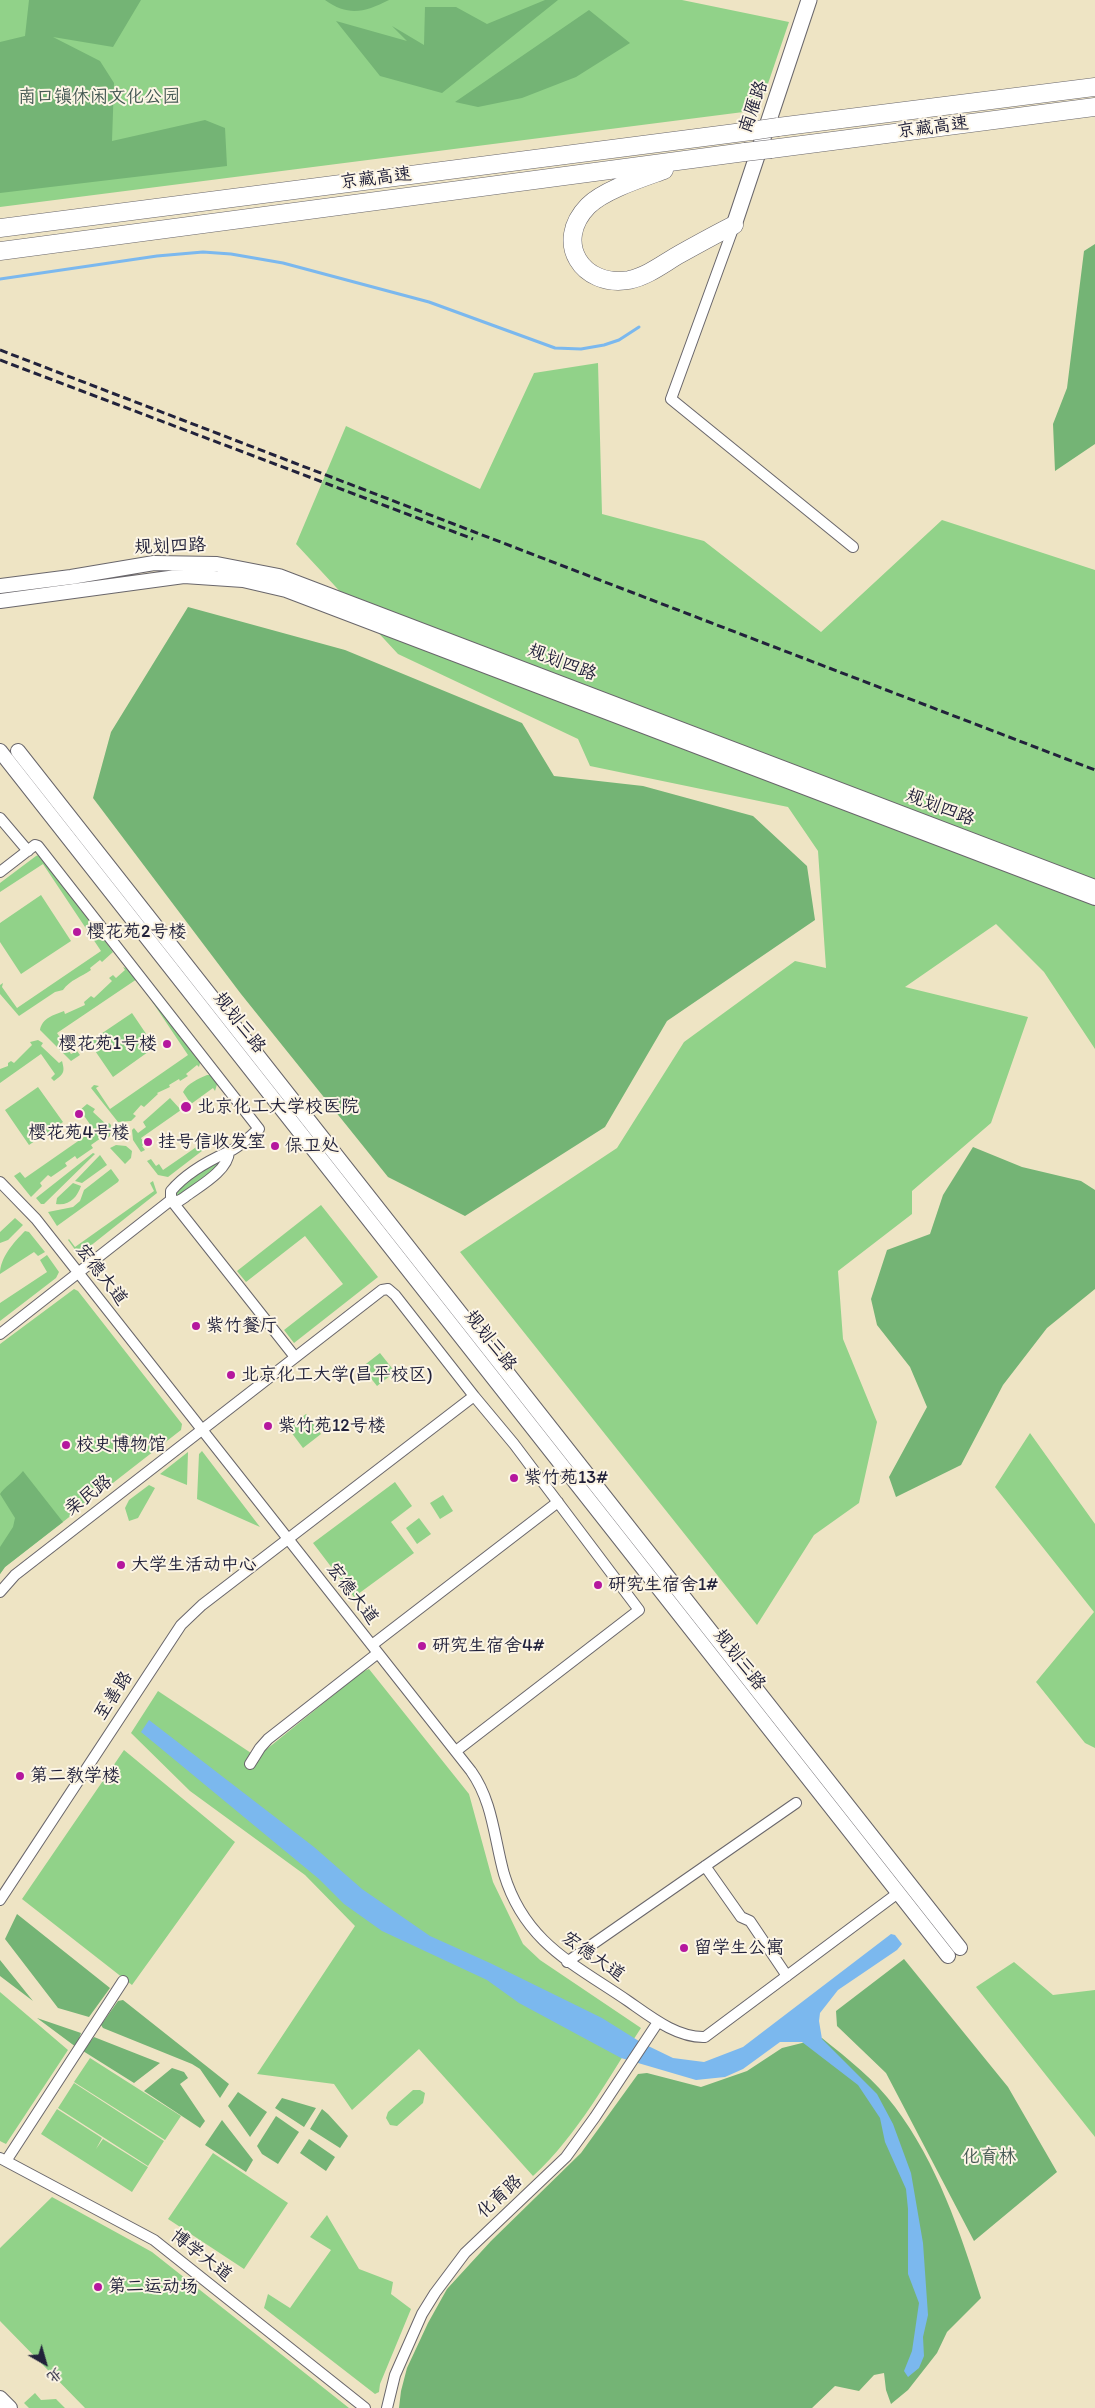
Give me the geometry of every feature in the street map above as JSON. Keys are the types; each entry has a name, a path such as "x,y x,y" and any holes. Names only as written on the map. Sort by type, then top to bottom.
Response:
{"highway":[{"name":"京藏高速","path":"0,228 1095,87"},
{"name":"京藏高速","path":"0,250 1095,107"},
{"path":"690,160 640,179 589,204 578,218 573,232 573,248 584,270 600,279 617,281 638,278 734,225"}],"main road":[{"name":"南雁路","path":"734,225 809,0"},
{"name":"规划四路","path":"0,586 71,577 154,563 217,564 279,576 1095,887"},
{"name":"规划四路","path":"0,601 184,576 242,580 286,590 1095,898"},
{"name":"规划三路","path":"0,751 960,1948"},
{"name":"规划三路","path":"18,751 948,1956"},
{"path":"0,2398 10,2408"}],"street":[{"path":"734,225 671,399 853,547"},
{"path":"0,818 28,851"},
{"path":"0,872 35,846 42,849 259,1129 229,1152 210,1160 186,1177 171,1191 171,1200 295,1356"},
{"path":"0,1334 171,1200 179,1201 220,1169 228,1158 229,1152"},
{"name":"宏德大道","path":"0,1182 36,1219 481,1786 491,1815 505,1875 515,1899 540,1937 567,1962 658,2022 688,2036 706,2037 898,1893"},
{"name":"亲民路","path":"0,1592 15,1575 201,1428 382,1290 388,1289 474,1396"},
{"path":"456,1752 639,1610 514,1444 474,1396"},
{"name":"至善路","path":"0,1900 181,1625 202,1605 474,1396"},
{"path":"250,1764 268,1739 375,1649 558,1502"},
{"path":"567,1962 796,1803"},
{"path":"705,1866 741,1917 750,1921 788,1976"},
{"path":"3,2160 124,1981"},
{"name":"化育路","path":"387,2408 395,2375 422,2314 435,2293 465,2253 559,2166 650,2038 658,2022"},
{"name":"博学大道","path":"3,2160 154,2240 365,2408"}],"green space":[{"name":"南口镇休闲文化公园","path":"0,0 682,0 789,22 759,110 0,207"},
{"path":"29,0 141,0 113,47 53,37 100,61 114,83 112,141 205,120 225,128 227,166 0,193 0,42 25,36"},
{"path":"325,0 389,0 365,10 349,11"},
{"path":"545,0 558,0 442,93 380,76 336,21 407,41 392,26 424,45 425,7 456,7 487,24"},
{"path":"589,10 630,43 576,77 522,98 478,107 455,102"},
{"path":"1095,244 1095,444 1055,471 1053,424 1067,388 1084,251"},
{"path":"598,363 602,514 704,541 821,632 942,520 1095,570 1095,1049 1044,972 996,924 905,987 1028,1017 991,1123 912,1191 912,1214 838,1271 843,1339 877,1422 859,1503 814,1535 757,1625 460,1252 617,1148 684,1042 795,961 826,968 818,851 788,807 590,766 578,739 398,654 296,544 346,426 480,489 534,373"},
{"path":"188,607 345,650 522,723 554,776 643,786 753,816 807,866 815,920 667,1021 605,1127 465,1216 388,1177 241,994 93,798 111,732"},
{"path":"41,854 113,952 102,962 100,960 90,968 91,970 72,981 63,990 55,992 19,1016 0,994 0,985 3,983 2,987 17,1008 101,951 43,864 0,892 0,883"},
{"path":"41,895 71,941 21,974 0,942 0,923"},
{"path":"123,967 132,971 201,1059 199,1067 197,1065 186,1074 188,1076 180,1081 179,1079 169,1085 170,1087 157,1093 144,1107 141,1105 133,1114 136,1116 131,1121 118,1122 91,1088 94,1085 99,1086 96,1088 110,1109 188,1055 137,979 57,1033 71,1054 77,1051 80,1055 71,1061 40,1030 43,1023 49,1018 64,1011 65,1014 85,1005 84,1002 91,996 94,998 112,981 109,978 113,975 116,978 125,970"},
{"path":"132,1013 155,1047 113,1077 89,1042"},
{"path":"38,1040 43,1043 41,1046 59,1063 62,1061 62,1074 54,1081 51,1078 55,1074 41,1054 0,1083 0,1069 8,1066 8,1063 11,1061 14,1063 32,1045 30,1042"},
{"path":"207,1075 214,1075 218,1081 215,1091 213,1088 191,1104 183,1092 190,1084"},
{"path":"38,1087 63,1122 29,1145 5,1110"},
{"path":"170,1098 181,1110 141,1138 145,1144 142,1146 145,1150 141,1152 133,1140 132,1130 134,1128 138,1133 146,1127 143,1122"},
{"path":"87,1104 95,1109 93,1112 107,1125 109,1123 111,1125 110,1136 104,1141 101,1138 91,1145 93,1148 77,1159 75,1156 65,1163 67,1166 51,1177 48,1175 40,1183 42,1186 31,1197 14,1176 20,1172 25,1178 94,1130 80,1110"},
{"path":"208,1139 211,1144 168,1177 158,1175 147,1161 151,1159 156,1166 159,1164 163,1170"},
{"path":"116,1145 126,1146 132,1151 131,1158 125,1164 110,1148"},
{"path":"973,1147 1022,1167 1081,1181 1095,1190 1095,1289 1047,1328 1003,1385 961,1465 896,1497 889,1477 927,1407 910,1367 877,1325 871,1299 887,1250 930,1234 943,1195"},
{"path":"93,1153 95,1154 44,1204 41,1204 36,1198"},
{"path":"100,1155 107,1165 82,1183 75,1181"},
{"path":"222,1160 219,1165 182,1195 177,1195 177,1191 209,1166"},
{"path":"111,1169 119,1180 118,1182 57,1226 48,1212 73,1207 80,1201 84,1190"},
{"path":"153,1181 157,1193 84,1251 76,1251 69,1239 75,1247 154,1191 150,1183"},
{"path":"73,1183 81,1186 75,1197 65,1204 56,1204 57,1198"},
{"path":"321,1205 378,1277 294,1343 284,1330 343,1284 305,1236 246,1282 237,1271"},
{"path":"15,1218 23,1225 8,1240 0,1243 0,1232"},
{"path":"25,1231 29,1232 45,1252 38,1256 34,1252 0,1274 2,1262 12,1246"},
{"path":"47,1255 59,1272 56,1278 0,1321 0,1303 47,1272 40,1260"},
{"path":"74,1289 78,1291 182,1424 181,1430 5,1567 0,1574 0,1344"},
{"path":"380,1353 395,1372 377,1386 362,1367"},
{"path":"306,1414 321,1434 303,1448 288,1428"},
{"path":"1030,1433 1095,1524 1095,1748 1085,1743 1036,1682 1094,1612 995,1487"},
{"path":"202,1451 260,1527 197,1499 199,1454"},
{"path":"188,1452 187,1485 160,1474"},
{"path":"23,1471 63,1522 5,1567 0,1574 0,1547 13,1527 15,1518 0,1494"},
{"path":"395,1482 412,1506 391,1522 414,1553 354,1597 313,1543"},
{"path":"149,1485 155,1488 138,1518 129,1521 125,1508 129,1500"},
{"path":"443,1495 453,1511 440,1519 430,1503"},
{"path":"419,1518 431,1534 417,1544 406,1528"},
{"path":"369,1669 469,1794 493,1882 523,1944 540,1960 641,2028 578,2124 564,2143 533,2176 419,2049 352,2110 334,2084 257,2074 355,1926 305,1875 190,1791 131,1733 158,1691 257,1757 362,1672"},
{"path":"124,1750 235,1842 132,1985 22,1899"},
{"path":"17,1914 110,1988 89,2017 58,2008 5,1939"},
{"name":"化育林","path":"904,1959 1008,2087 1057,2172 974,2241 886,2073 837,2026 836,2011"},
{"path":"0,1960 33,2001 0,1976"},
{"path":"1014,1962 1053,1995 1095,1990 1095,2137 976,1987"},
{"path":"0,1992 68,2050 6,2144 0,2141"},
{"path":"123,2000 229,2084 220,2098 200,2069 192,2064 103,2028 101,2025 118,2001"},
{"path":"37,2018 81,2033 76,2047"},
{"path":"94,2037 160,2063 134,2083 83,2051"},
{"path":"822,2038 861,2070 879,2088 910,2129 946,2198 981,2298 947,2332 937,2353 908,2390 891,2404 886,2390 884,2373 874,2375 859,2391 835,2386 812,2408 399,2408 407,2368 428,2323 447,2289 491,2241 581,2153 638,2074 647,2073 701,2087 747,2071 782,2048"},
{"path":"90,2058 181,2116 165,2140 74,2082"},
{"path":"172,2068 184,2072 188,2078 180,2084 205,2121 200,2128 144,2091"},
{"path":"74,2083 164,2141 148,2166 58,2108"},
{"path":"413,2090 420,2090 425,2093 423,2103 397,2126 390,2125 386,2118 388,2112"},
{"path":"238,2092 267,2112 250,2137 228,2106"},
{"path":"282,2098 316,2108 304,2127 275,2108"},
{"path":"57,2109 102,2138 96,2149 103,2139 148,2167 132,2192 41,2134"},
{"path":"322,2109 348,2136 340,2148 310,2129"},
{"path":"276,2116 299,2132 278,2164 262,2154 257,2146"},
{"path":"222,2120 253,2160 246,2172 205,2145"},
{"path":"309,2139 335,2157 326,2171 300,2153"},
{"path":"213,2153 288,2203 244,2269 168,2219"},
{"name":"第二运动场","path":"52,2197 152,2252 349,2408 85,2408 0,2321 0,2248"},
{"path":"327,2215 359,2269 393,2282 391,2294 411,2309 380,2384 379,2392 375,2394 264,2308 268,2294 290,2308 331,2250 310,2237"},
{"path":"35,2393 41,2400 56,2399 65,2408 29,2408 24,2403"}],"water":[{"path":"149,1720 314,1847 362,1889 430,1936 602,2018 642,2043 673,2058 704,2062 743,2047 891,1934 895,1935 902,1944 897,1950 838,1990 820,2013 819,2021 822,2039 877,2094 893,2124 911,2173 923,2243 928,2315 923,2337 924,2356 919,2368 908,2377 904,2371 912,2351 919,2303 908,2274 908,2209 906,2189 885,2142 880,2118 858,2085 802,2042 780,2042 743,2069 725,2077 696,2080 621,2058 519,2003 487,1980 382,1931 344,1904 319,1879 141,1732"}],"waterway":[{"path":"0,279 157,256 203,252 231,254 283,263 429,302 555,348 581,349 604,345 619,340 639,327"}],"railway":[{"path":"0,350 1095,770"},
{"path":"0,360 473,539"}],"place":[{"name":"樱花苑2号楼","path":"77,932"},
{"name":"樱花苑1号楼","path":"167,1044"},
{"name":"北京化工大学校医院","path":"186,1107"},
{"name":"樱花苑4号楼","path":"79,1114"},
{"name":"挂号信收发室","path":"148,1142"},
{"name":"保卫处","path":"275,1146"},
{"name":"紫竹餐厅","path":"196,1326"},
{"name":"北京化工大学(昌平校区)","path":"231,1375"},
{"name":"紫竹苑12号楼","path":"268,1426"},
{"name":"校史博物馆","path":"66,1445"},
{"name":"紫竹苑13#","path":"514,1478"},
{"name":"大学生活动中心","path":"121,1565"},
{"name":"研究生宿舍1#","path":"598,1585"},
{"name":"研究生宿舍4#","path":"422,1646"},
{"name":"第二教学楼","path":"20,1776"},
{"name":"留学生公寓","path":"684,1948"},
{"name":"第二运动场","path":"98,2287"}]}
